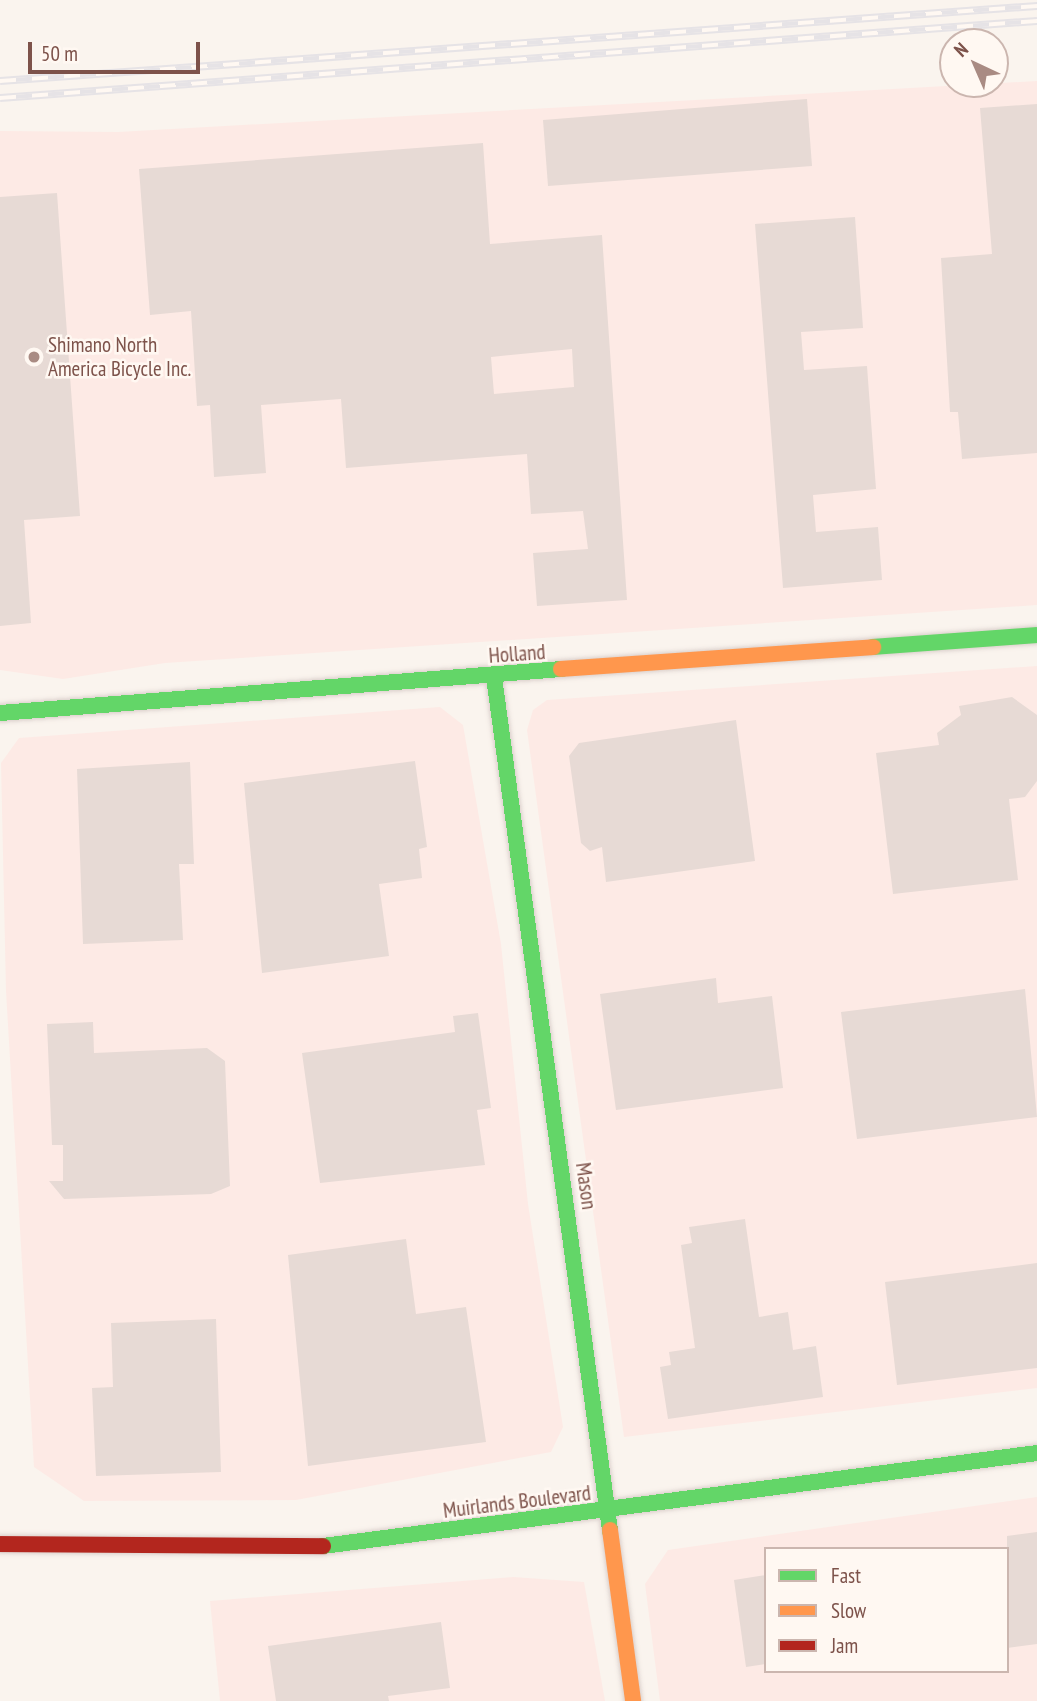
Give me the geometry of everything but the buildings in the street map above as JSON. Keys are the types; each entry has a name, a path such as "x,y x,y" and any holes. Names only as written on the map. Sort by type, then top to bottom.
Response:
{"street":[{"name":"Holland","path":"0,713 16,707 495,677 1037,635"},
{"name":"Mason","path":"495,677 633,1701"},
{"name":"Muirlands Boulevard","path":"0,1544 289,1550 609,1512 1037,1453"}],"shaded area":[{"path":"1037,81 1037,605 165,663 63,679 0,670 0,131 118,132 939,86 939,98 1009,98 1009,83"},
{"path":"1037,666 1037,1388 624,1437 527,730 533,710 547,700"},
{"path":"440,707 463,725 501,944 528,1204 563,1427 551,1452 296,1500 84,1501 34,1467 6,991 1,763 19,738"},
{"path":"1037,1497 1037,1701 660,1701 645,1584 668,1550"},
{"path":"513,1577 584,1582 605,1701 220,1701 210,1601"}],"railway":[{"path":"0,81 1037,6"},
{"path":"0,98 1037,21"}],"traffic: fast":[{"path":"873,647 1037,635"},
{"path":"0,713 561,669"},
{"path":"494,677 610,1530"},
{"path":"323,1546 1037,1453"}],"traffic: slow":[{"path":"561,669 873,647"},
{"path":"610,1530 633,1701"}],"traffic: jam":[{"path":"0,1544 323,1546"}],"place":[{"name":"Shimano North America Bicycle Inc.","path":"34,357"}]}
